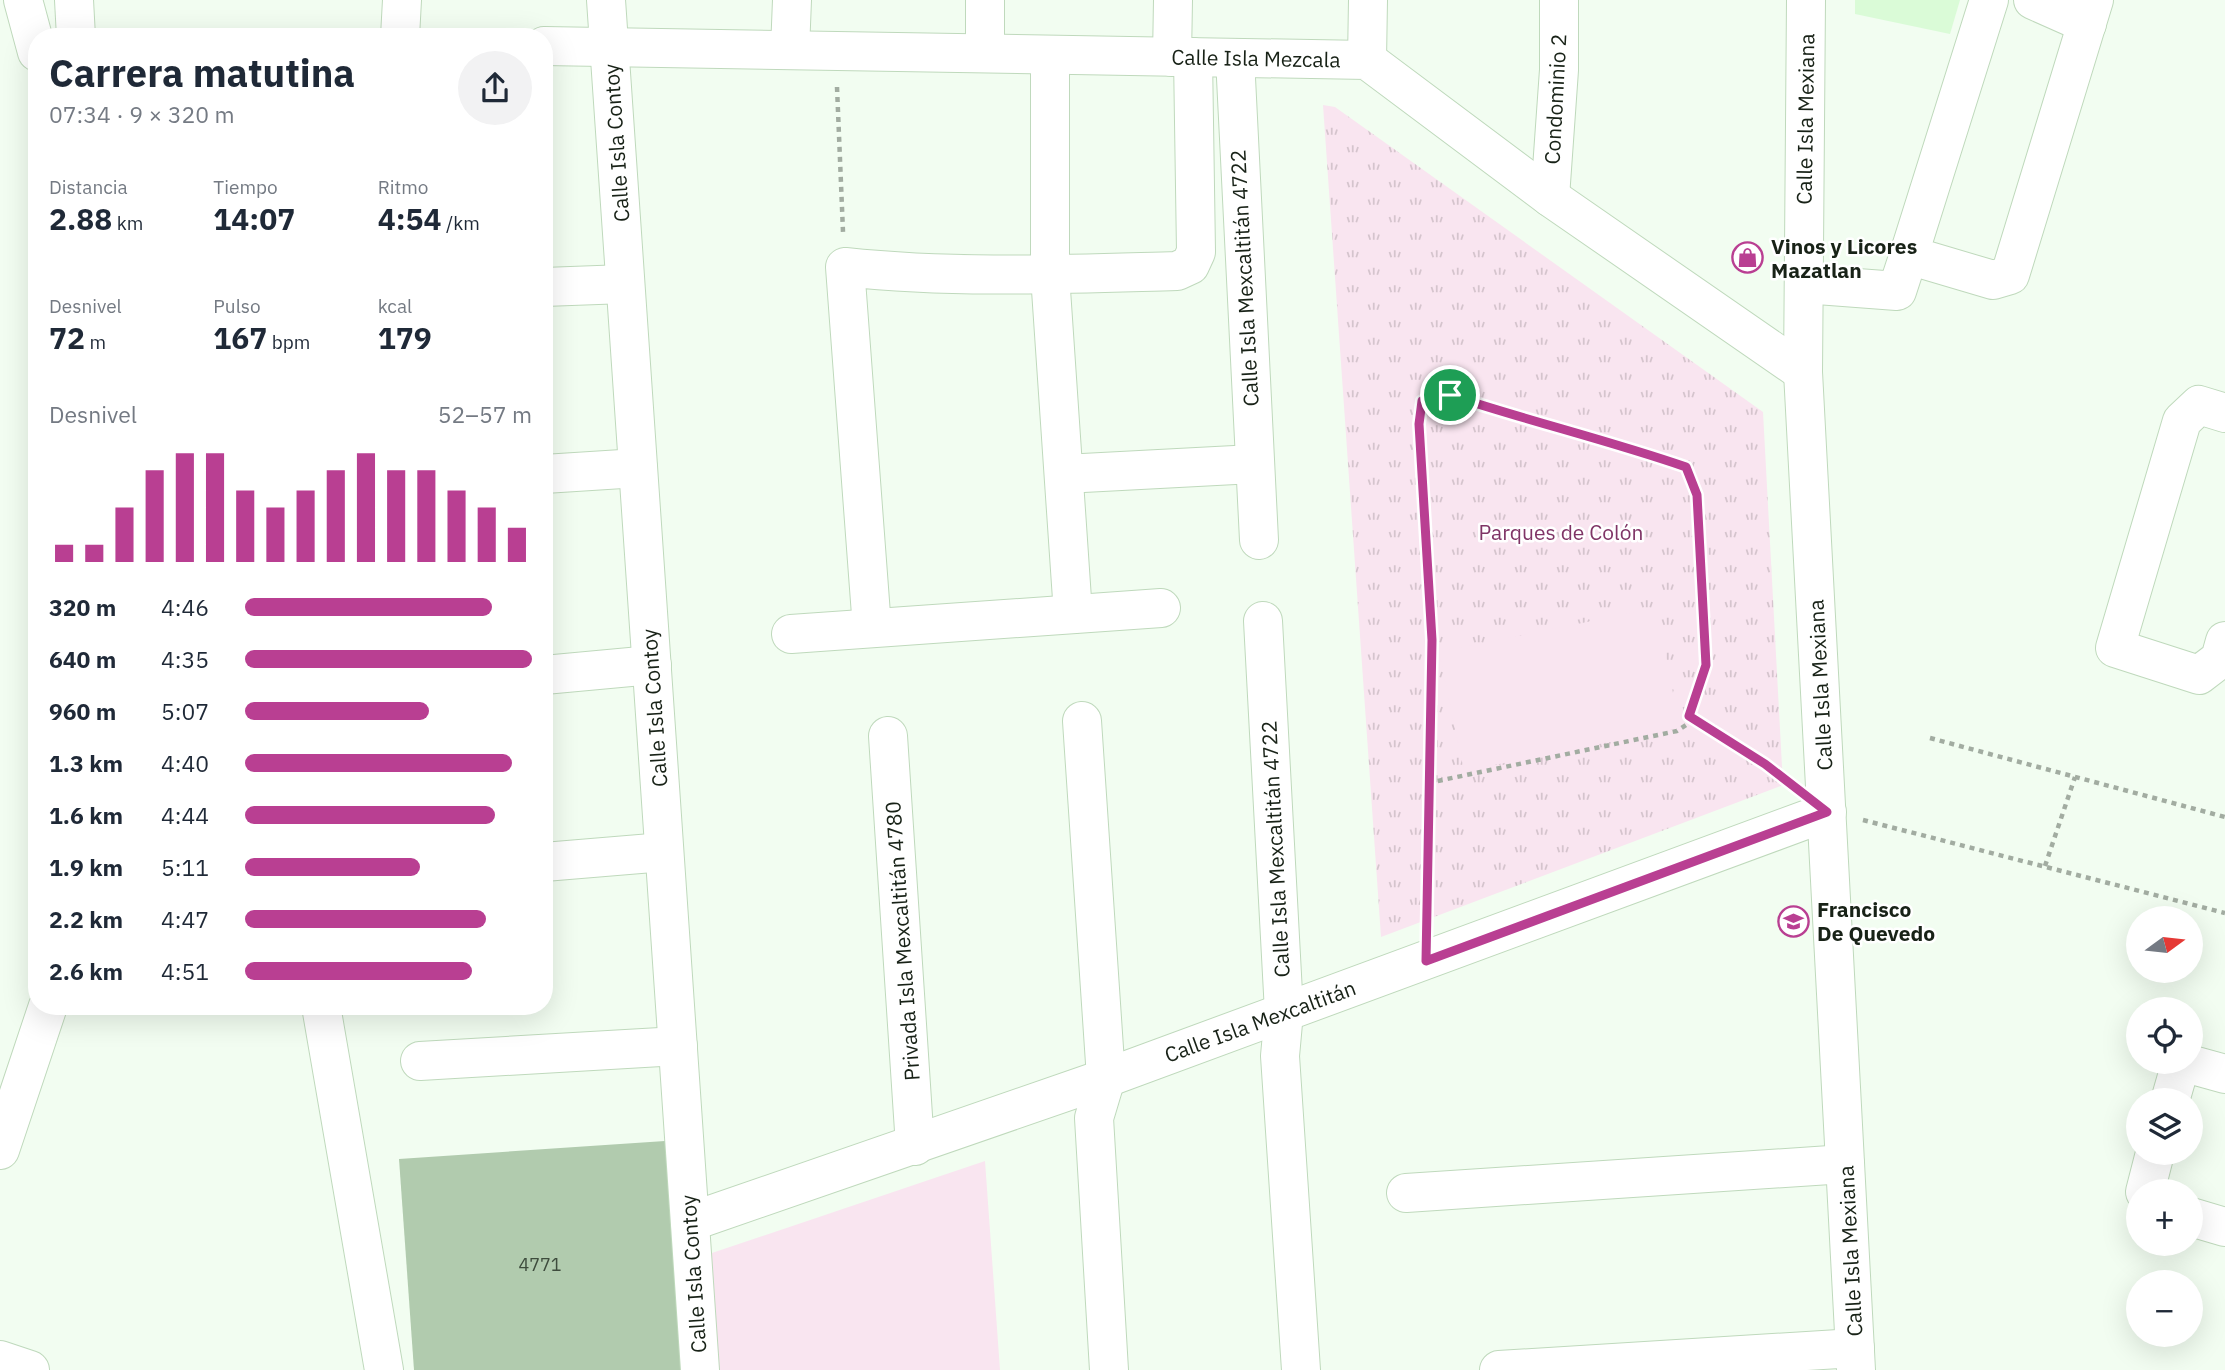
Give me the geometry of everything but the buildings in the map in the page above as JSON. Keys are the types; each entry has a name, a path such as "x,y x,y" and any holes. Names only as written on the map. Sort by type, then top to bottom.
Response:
{"street":[{"path":"23,0 27,41"},
{"path":"74,0 76,28"},
{"path":"400,28 402,0"},
{"name":"Calle Isla Contoy","path":"606,0 700,1370"},
{"path":"790,50 792,0"},
{"path":"985,0 985,53"},
{"path":"872,628 845,267 932,275 1050,275 1178,271 1191,265 1196,252 1182,57 1173,0"},
{"path":"1367,60 1368,0"},
{"name":"Condominio 2","path":"1549,197 1559,69 1559,0"},
{"name":"Calle Isla Mexiana","path":"1806,0 1803,372 1855,1359"},
{"path":"1804,284 1897,291 1989,0"},
{"path":"1911,248 1922,259 1993,280 2010,275 2090,12 2034,0"},
{"name":"Calle Isla Mezcala","path":"553,46 1367,60 1549,197 1803,372"},
{"path":"1050,55 1050,275 1073,614"},
{"name":"Calle Isla Mexcaltitán 4722","path":"1235,58 1259,540"},
{"path":"553,287 625,284"},
{"path":"2225,413 2199,405 2182,421 2115,648 2199,675 2220,659 2225,641"},
{"path":"1064,474 1254,464"},
{"path":"553,473 638,468"},
{"path":"791,634 1161,608"},
{"name":"Calle Isla Mexcaltitán 4722","path":"1263,621 1284,1013 1280,1056 1301,1370"},
{"path":"553,673 652,665"},
{"path":"1082,721 1106,1078 1094,1118 1109,1370"},
{"name":"Privada Isla Mexcaltitán 4780","path":"888,736 915,1146"},
{"name":"Calle Isla Mexcaltitán","path":"690,1222 1106,1078 1827,812"},
{"path":"553,862 664,852"},
{"path":"0,1150 45,1015"},
{"path":"323,1015 384,1370"},
{"path":"420,1061 678,1046"},
{"path":"2174,1088 2178,1073 2189,1064 2225,1074"},
{"path":"1406,1193 1845,1164"},
{"path":"2203,1221 2225,1227"},
{"path":"1499,1370 1855,1359"},
{"path":"0,1360 30,1370"}],"path":[{"path":"842,51 836,93 845,267"},
{"path":"1426,961 1428,783 1432,640 1419,424 1422,401 1450,395 1522,419 1615,442 1686,467 1697,495 1706,665 1686,725 1677,731 1428,783"},
{"path":"1689,716 1765,764 1827,812 2225,913"},
{"path":"1930,738 2225,817"},
{"path":"2045,866 2075,777"}],"shaded area":[{"path":"1855,0 1960,0 1950,34 1855,14"}],"green space":[{"name":"Parques de Colón","path":"1323,105 1335,107 1763,412 1783,785 1381,937"},
{"path":"1656,608 1680,728 1464,771 1439,652"},
{"path":"985,1161 1000,1370 717,1370 709,1254"}],"place":[{"name":"Vinos y Licores Mazatlan","path":"1748,258"},
{"name":"Francisco De Quevedo","path":"1794,921"}],"route":[{"path":"1450,395 1522,419 1615,442 1686,467 1697,495 1706,665 1689,716 1765,764 1827,812 1426,961 1432,640 1419,424 1422,401 1450,395"}]}
